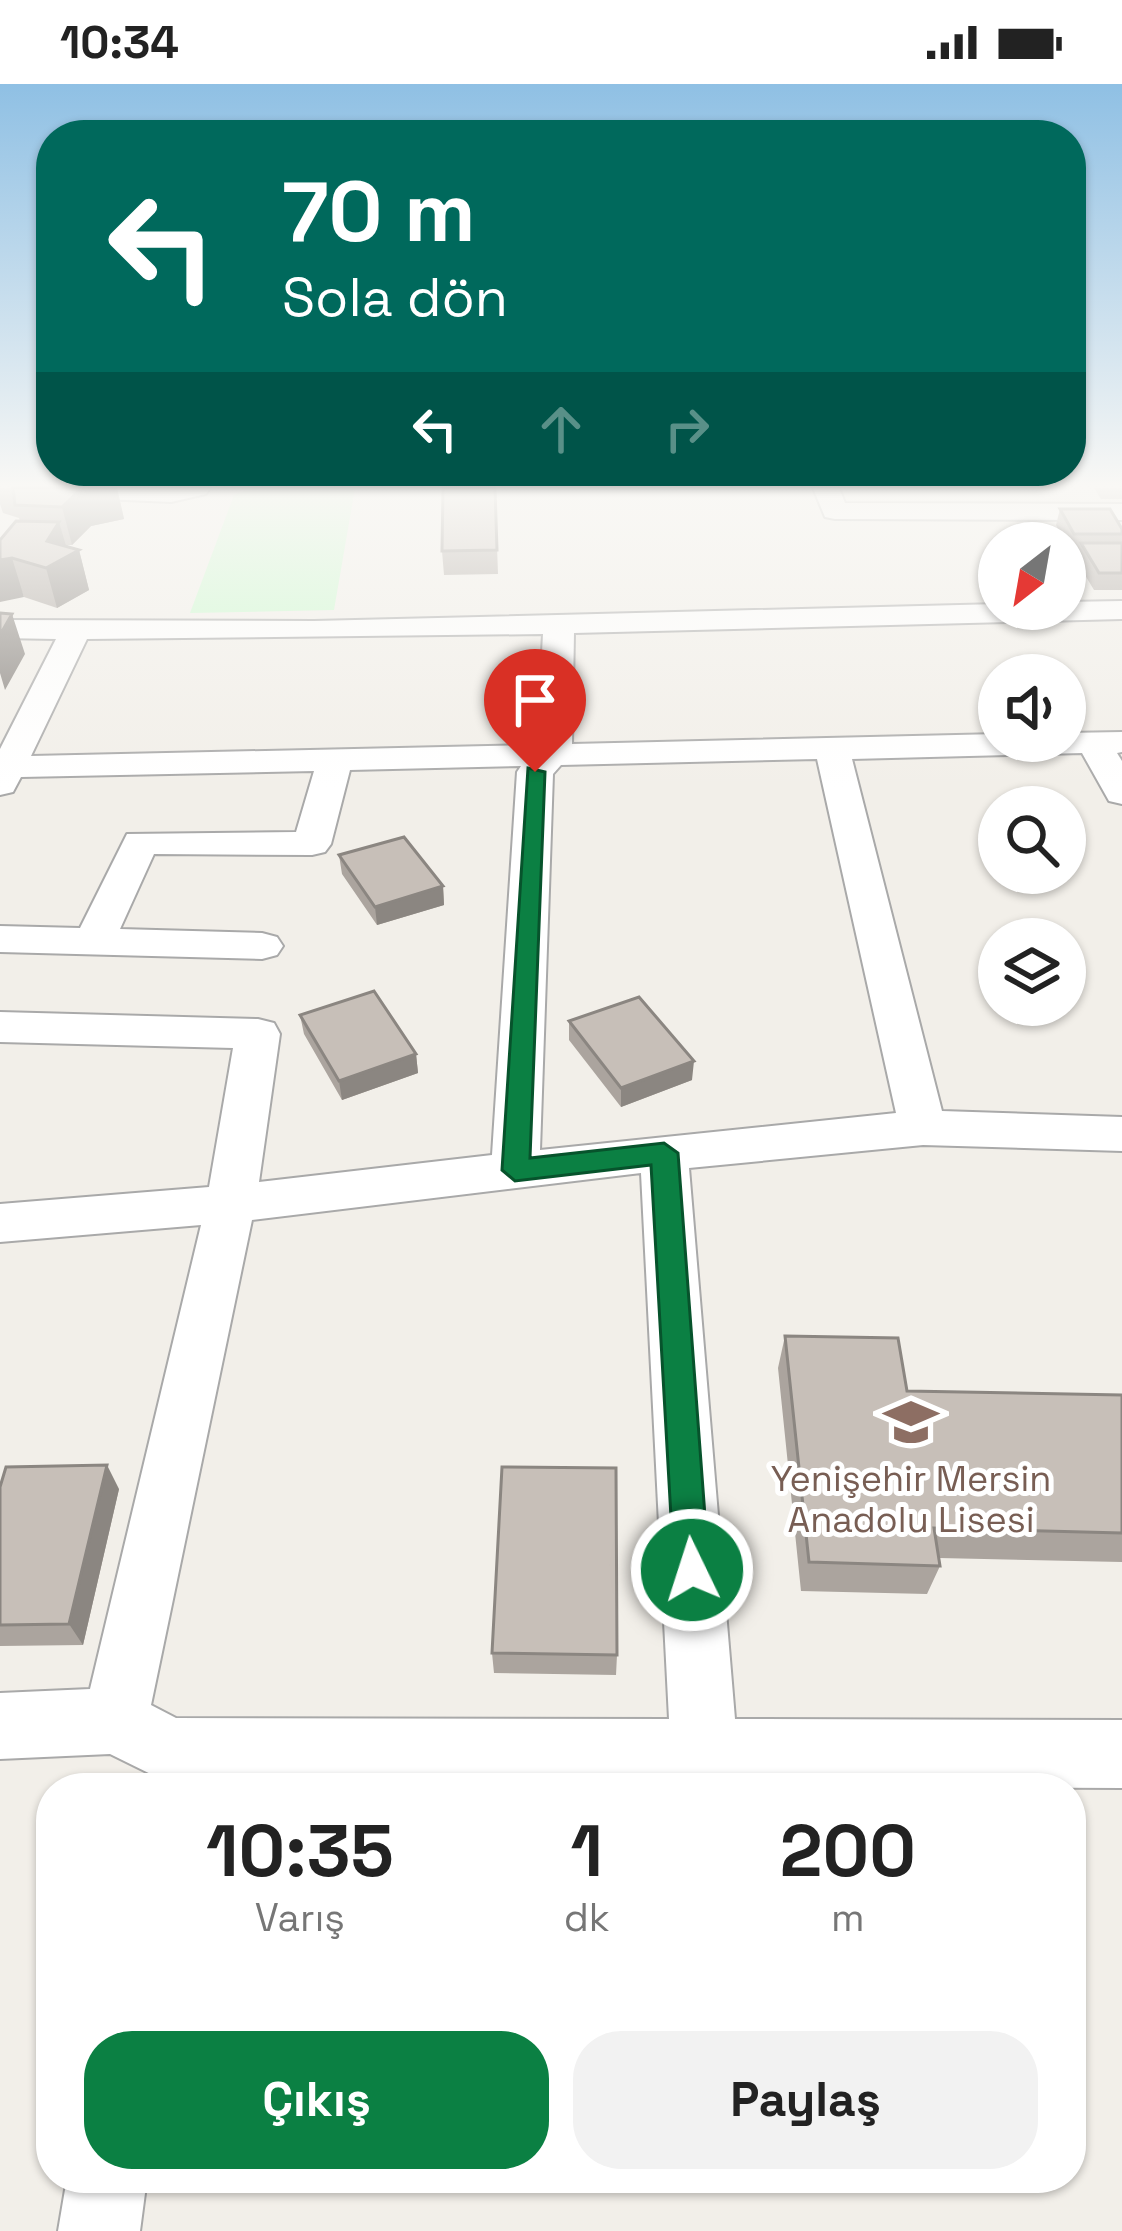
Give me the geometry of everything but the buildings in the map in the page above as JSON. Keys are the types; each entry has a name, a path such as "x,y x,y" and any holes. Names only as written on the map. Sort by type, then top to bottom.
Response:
{"street":[{"path":"1086,610 1122,610"},
{"path":"0,629 560,624 978,613"},
{"path":"515,1170 535,772 554,752 560,624"},
{"path":"76,630 4,775 554,752 1108,742 1122,793"},
{"path":"832,748 923,1128"},
{"path":"95,940 140,842 312,844 335,759"},
{"path":"0,938 262,946"},
{"path":"0,1027 258,1034 151,1753"},
{"path":"0,1223 232,1204 923,1128 1122,1134"},
{"path":"664,1153 704,1755"},
{"path":"0,1726 151,1753 1122,1754"},
{"path":"100,2231 105,2193"}],"green space":[{"path":"199,588 338,588 334,610 190,613"}],"place":[{"name":"Yenişehir Mersin Anadolu Lisesi","path":"911,1422"}],"route":[{"path":"535,772 515,1170 664,1153 692,1570"}]}
